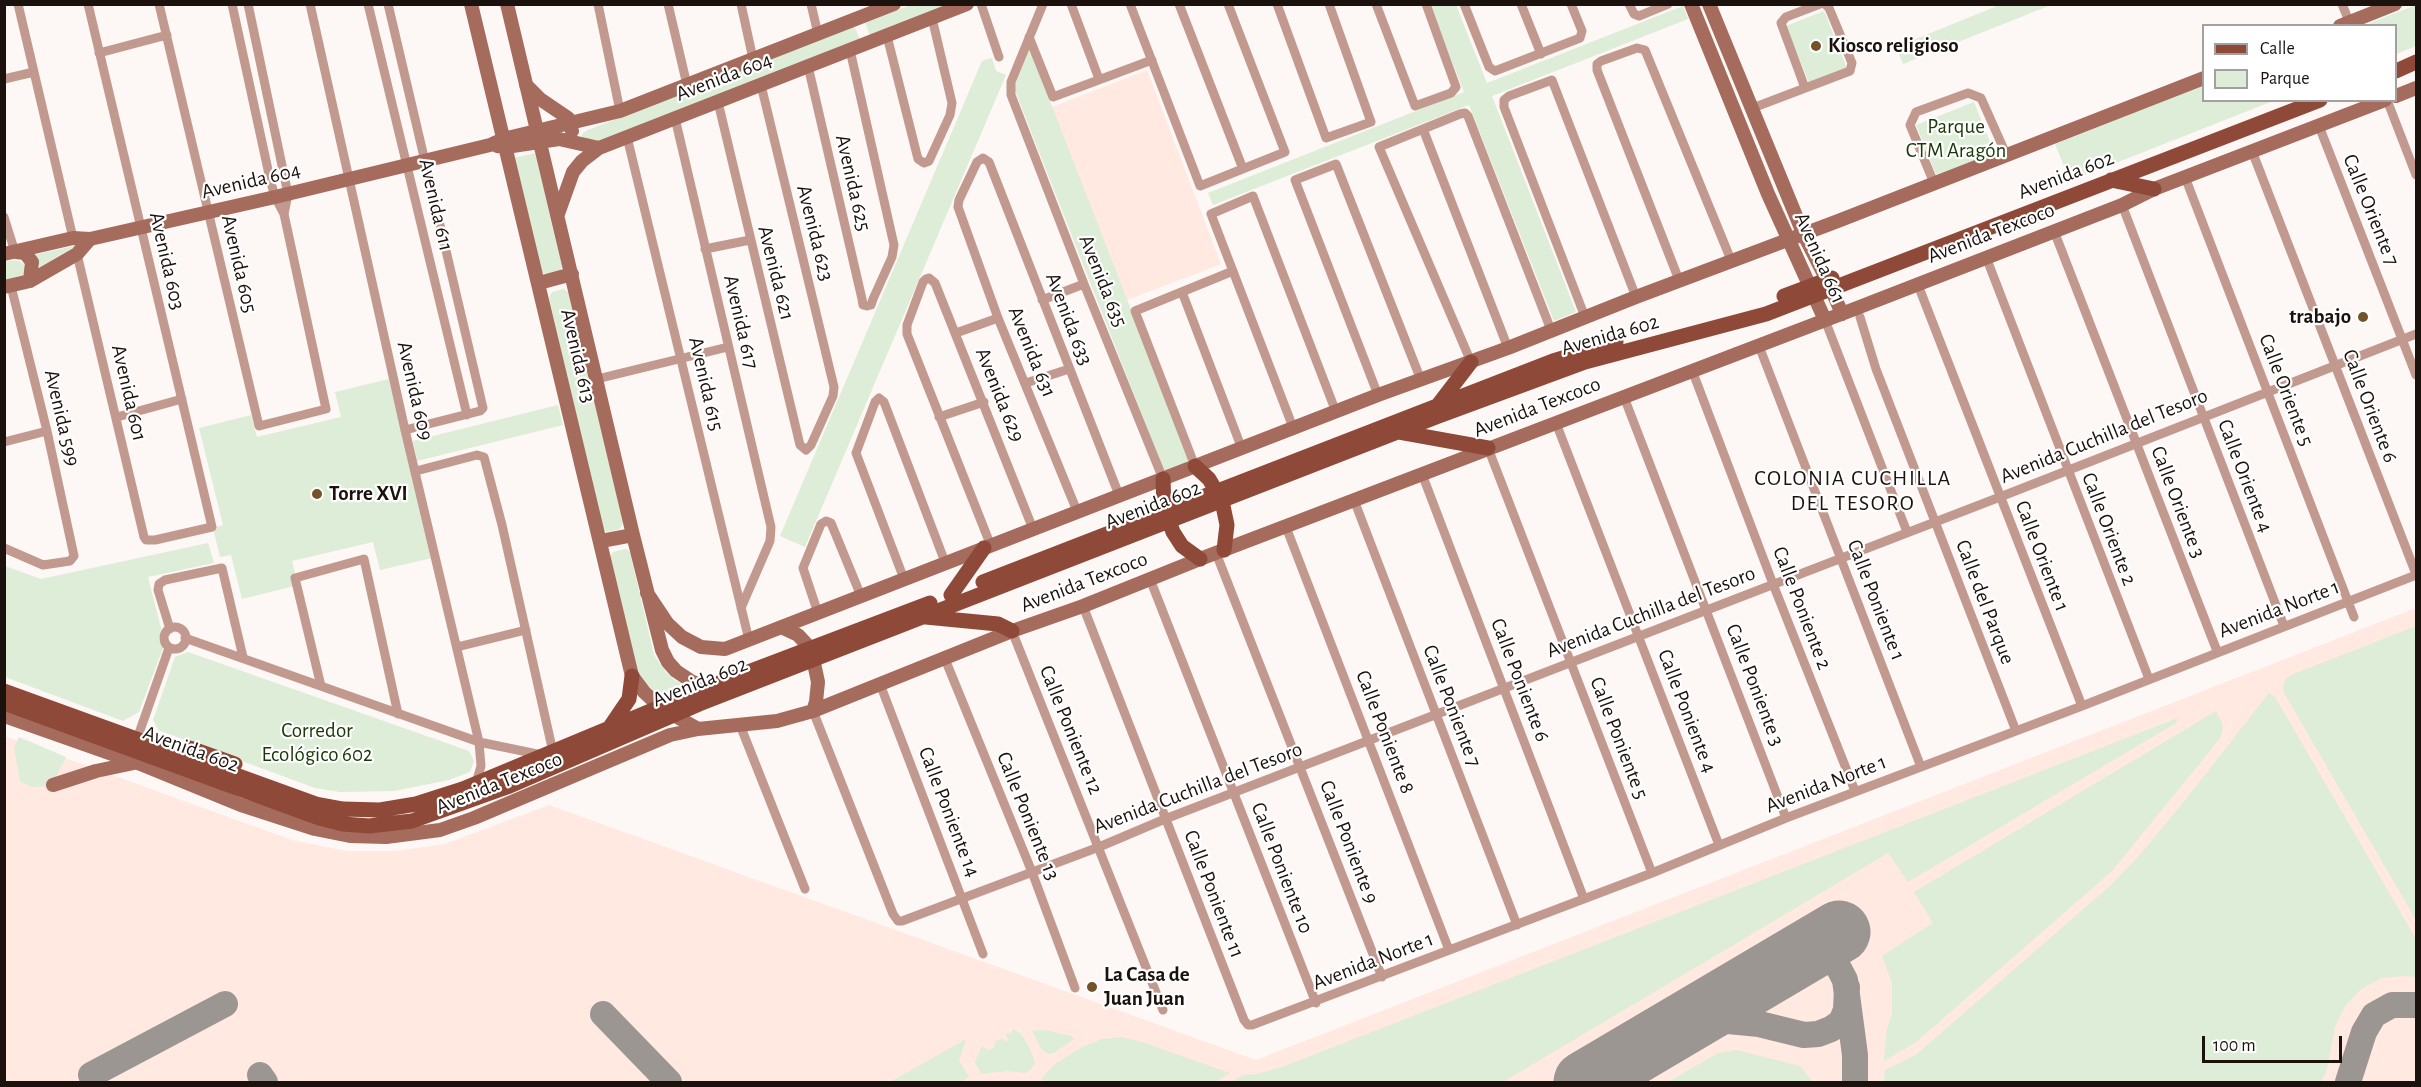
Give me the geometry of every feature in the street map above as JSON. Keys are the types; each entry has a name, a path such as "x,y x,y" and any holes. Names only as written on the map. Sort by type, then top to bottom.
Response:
{"main road":[{"name":"Avenida 613","path":"471,4 632,676 644,692 666,711"},
{"name":"Avenida 613","path":"507,4 662,650 668,662 683,676 706,688"},
{"name":"Avenida 604","path":"538,136 599,148 967,4"},
{"name":"Avenida 661","path":"1691,4 1788,238 1825,320"},
{"name":"Avenida 661","path":"1709,4 1750,109 1803,233 1842,314"},
{"path":"2347,24 2396,4"},
{"name":"Avenida 604","path":"10,253 73,238 90,239 141,228 425,160 538,136 571,123 620,111 888,6"},
{"path":"860,18 869,43"},
{"path":"2397,60 2416,51"},
{"path":"2397,70 2416,62"},
{"name":"Avenida 602","path":"647,593 676,633 694,644 725,649 945,562 1378,395 1508,348 2202,79"},
{"path":"526,84 540,99 568,118 571,123 572,142"},
{"path":"2397,96 2416,88"},
{"name":"Avenida 602","path":"1220,496 1585,362 1623,350 1766,314 1829,284 2286,102"},
{"name":"Avenida 602","path":"1829,284 2315,102"},
{"name":"Avenida Texcoco","path":"4,716 241,805 315,829 350,836 386,837 422,833 458,825 661,739 698,729 777,721 813,711 1012,631 1083,606 1220,551 1918,285 2122,205 2154,189 2319,126 2357,105 2374,102"},
{"path":"558,216 573,172 582,161 599,148"},
{"path":"2111,180 2154,189"},
{"path":"8,286 30,281 77,254 90,239"},
{"path":"10,253 25,253 32,262 30,281"},
{"path":"539,283 572,274"},
{"name":"Avenida 602","path":"4,703 318,819 369,826 398,824 435,814 507,788 666,711 706,688 923,617 1437,405 1585,350 1813,291"},
{"path":"1437,405 1471,362"},
{"path":"1399,432 1488,448"},
{"path":"1195,466 1209,479 1220,496 1227,525 1220,551"},
{"path":"1163,479 1167,517 1182,546 1200,559"},
{"name":"Avenida 602","path":"4,691 137,739 184,746 318,795 343,809 380,810 404,806 475,784 608,729 666,711 813,654 951,595 1167,517"},
{"path":"601,541 633,535"},
{"path":"951,595 987,547"},
{"path":"923,617 998,624 1012,631"},
{"path":"781,627 798,635 813,654 818,682 813,711"},
{"path":"608,729 629,699 632,676"},
{"path":"666,711 698,729"},
{"path":"53,785 96,771 134,763"}],"street":[{"path":"18,4 73,238"},
{"name":"Avenida 603","path":"88,4 212,527 146,540"},
{"name":"Avenida 605","path":"159,4 259,426 326,410 281,196"},
{"path":"232,4 281,196"},
{"path":"248,4 281,196"},
{"name":"Avenida 609","path":"310,4 405,430 479,742 481,766 475,784"},
{"name":"Avenida 611","path":"368,4 466,415 483,410 388,4"},
{"path":"598,4 620,111"},
{"path":"668,4 687,85"},
{"path":"741,4 753,59"},
{"path":"811,4 818,34"},
{"path":"981,4 999,57"},
{"path":"1043,4 1029,37 1051,95 1056,97 1152,60"},
{"path":"1071,4 1099,79"},
{"path":"1131,4 1200,186 1285,152 1228,4"},
{"path":"1179,4 1243,169"},
{"path":"1277,4 1326,138 1371,122 1329,4"},
{"path":"1376,4 1415,105 1456,90 1456,84 1426,4"},
{"path":"1464,4 1492,70 1498,70 1541,54 1582,36 1571,4"},
{"path":"1521,4 1541,54"},
{"path":"1629,4 1636,15 1642,15 1668,4"},
{"path":"1750,109 1848,72 1852,66 1829,8 1823,4 1786,17 1781,23 1805,88"},
{"path":"2342,4 2347,24"},
{"path":"887,36 918,159 924,163 928,161 950,115 952,103 932,18"},
{"path":"99,53 166,35"},
{"name":"Avenida 635","path":"1029,37 1011,82 1011,95 1163,479"},
{"path":"1679,280 1597,70 1597,64 1628,52 1643,48 1731,260"},
{"name":"Avenida 625","path":"808,66 863,305 871,305 894,249 850,50"},
{"path":"4,79 34,72"},
{"path":"1585,317 1503,107 1504,100 1509,96 1552,80 1636,297"},
{"name":"Avenida 623","path":"761,85 834,390 811,445 806,450"},
{"path":"1934,183 1910,125 1916,112 1968,93 1981,98 2007,153"},
{"name":"Avenida 621","path":"717,102 800,445 806,450"},
{"path":"2387,102 2416,175"},
{"path":"1471,362 1379,147 1465,113 1468,116 1551,330"},
{"name":"Avenida 617","path":"675,118 770,520 771,533 741,608"},
{"name":"Calle Oriente 7","path":"2319,126 2416,375"},
{"path":"1424,129 1508,348"},
{"name":"Avenida 615","path":"627,137 749,640"},
{"name":"Calle Oriente 6","path":"2253,151 2416,574"},
{"name":"Avenida 631","path":"983,158 977,162 958,205 998,318 1077,512"},
{"name":"Avenida 633","path":"983,158 989,162 1119,495"},
{"path":"1378,395 1295,180 1336,164 1421,380"},
{"name":"Calle Oriente 5","path":"2185,177 2354,617"},
{"path":"1294,429 1211,214 1253,196 1336,412"},
{"name":"Calle Oriente 4","path":"2122,205 2284,626"},
{"path":"4,217 10,253"},
{"name":"Calle Oriente 3","path":"2054,231 2217,651"},
{"path":"705,249 750,240"},
{"name":"Avenida 601","path":"77,254 117,417 142,533 146,540"},
{"name":"Calle Oriente 2","path":"1986,257 2149,679"},
{"path":"1195,466 1135,311 1233,271"},
{"name":"Avenida 629","path":"939,417 907,329 923,282 929,278 935,283 956,333 1033,529"},
{"path":"1042,300 1084,284"},
{"name":"Calle Oriente 1","path":"1918,285 2082,706"},
{"name":"Avenida 599","path":"5,548 43,565 70,561 73,558 47,431 8,286"},
{"path":"1182,292 1242,449"},
{"name":"Calle del Parque","path":"1860,317 1876,369 2016,731"},
{"path":"956,333 998,318"},
{"name":"Avenida 661","path":"1825,320 1907,532"},
{"name":"Avenida Cuchilla del Tesoro","path":"813,711 893,914 898,921 907,920 2416,334"},
{"name":"Calle Poniente 1","path":"1759,346 1921,767"},
{"path":"597,379 728,347"},
{"path":"1026,383 1069,369"},
{"name":"Calle Poniente 2","path":"1692,370 1855,791"},
{"name":"Calle Poniente 3","path":"1624,397 1786,818"},
{"path":"117,417 182,399"},
{"path":"904,579 856,452 875,402 879,399 884,402 945,562"},
{"path":"984,402 939,417 987,547"},
{"path":"405,430 466,415"},
{"name":"Calle Poniente 4","path":"1556,423 1719,845"},
{"path":"4,442 47,431"},
{"name":"Calle Poniente 5","path":"1488,448 1652,873"},
{"path":"170,629 180,629 185,638 479,742 549,754 526,630 502,525 483,456 416,471"},
{"name":"Calle Poniente 6","path":"1422,474 1584,899"},
{"name":"Calle Poniente 7","path":"1354,500 1516,925"},
{"path":"818,613 803,568 821,524 826,521 831,523 861,596"},
{"name":"Calle Poniente 8","path":"1286,527 1449,950"},
{"name":"Calle Poniente 9","path":"1220,551 1382,977"},
{"path":"321,686 295,578 364,559 398,714"},
{"path":"170,629 158,590 159,584 165,580 222,568 243,657"},
{"name":"Avenida Norte 1","path":"1248,1025 1256,1025 1316,1003 2416,574"},
{"name":"Calle Poniente 10","path":"1150,579 1316,1003"},
{"name":"Calle Poniente 11","path":"1083,606 1248,1025"},
{"path":"137,739 169,648 164,638 170,629"},
{"path":"457,647 526,630"},
{"name":"Calle Poniente 12","path":"1012,631 1163,1010"},
{"path":"169,648 180,647 185,638"},
{"name":"Calle Poniente 13","path":"945,659 1032,872 1075,987"},
{"name":"Calle Poniente 14","path":"880,684 983,954"},
{"path":"740,725 805,889"}],"shaded area":[{"path":"1147,70 1221,264 1127,300 1052,107"},
{"path":"2416,608 2416,1082 5,1082 4,736 292,840 346,851 396,851 445,844 549,805 1256,1060"}],"green space":[{"path":"2002,4 2051,5 1903,64 1896,47"},
{"path":"911,5 956,5 871,38 865,22"},
{"path":"1430,5 1456,5 1487,83 1683,6 1688,19 1492,96 1576,312 1554,321 1469,105 1213,205 1208,193 1464,92"},
{"path":"2416,5 2416,46 2397,54 2397,24 2370,23"},
{"path":"1824,11 1847,68 1809,83 1786,26"},
{"path":"854,26 861,41 596,145 580,140 583,133 588,130"},
{"path":"1029,47 1190,461 1164,471 1014,88"},
{"path":"992,58 996,71 1006,75 805,547 780,536 982,61"},
{"path":"2202,85 2202,102 2270,102 2070,181 2055,144"},
{"name":"Parque CTM Aragón","path":"1974,102 1995,154 1937,177 1916,125"},
{"path":"535,153 562,267 560,271 546,274 542,272 514,158"},
{"path":"78,245 40,267 34,255"},
{"path":"14,260 26,267 24,276 5,285 4,262"},
{"path":"564,289 569,293 623,522 620,529 607,532 602,527 549,298 552,292"},
{"path":"389,379 432,558 380,570 373,542 292,561 298,585 242,599 231,555 220,557 213,528 223,525 199,428 251,415 257,437 341,417 335,392"},
{"path":"558,405 563,425 417,461 413,441"},
{"path":"208,543 214,563 148,577 161,628 159,639 163,648 139,712 123,721 5,677 5,566 41,579"},
{"path":"626,549 630,552 654,655 674,680 686,686 656,698 637,676 610,556 613,552"},
{"path":"2416,626 2416,920 2284,693 2283,686 2285,680 2291,675"},
{"name":"Corredor Ecológico 602","path":"188,652 469,751 474,761 470,772 449,780 394,791 340,792 315,788 158,730 153,720 175,657"},
{"path":"2269,693 2275,697 2416,939 2416,977 2381,978 2360,990 2345,1006 2335,1027 2327,1070 2321,1082 1884,1082 1885,1070 1917,1054 2111,885 2138,857 2186,799"},
{"path":"2216,711 2223,725 2221,737 2112,871 1916,1042 1884,1061 1887,1028 1892,1014 1892,983 1882,956 1933,923 1914,892"},
{"path":"2178,718 2176,723 1908,882 1888,853 1503,1082 1231,1082 1243,1075 1257,1074 1282,1067"},
{"path":"19,737 66,757 55,779 48,786 31,787 20,781 14,747"},
{"path":"1013,1029 1021,1034 1027,1043 1035,1061 1032,1068 1026,1073 1007,1071 981,1074 975,1062 982,1046 988,1050 994,1048 995,1041 1001,1040 1001,1037 1005,1042 1009,1039 1005,1034 1011,1033"},
{"path":"1044,1030 1072,1036 1074,1039 1049,1054 1041,1049 1032,1031"},
{"path":"1121,1037 1142,1042 1230,1073 1215,1082 1050,1082 1041,1079 1056,1063 1082,1047 1102,1039"},
{"path":"966,1039 959,1061 969,1077 960,1082 890,1082"},
{"path":"1736,1050 1800,1066 1813,1082 1668,1082 1718,1053"}],"taxiway":[{"path":"1824,940 1845,980 1855,1055 1855,1082"},
{"path":"1661,1038 1689,1025 1718,1020 1759,1024 1804,1035 1818,1034 1841,1022 1846,1010 1847,987"},
{"path":"91,1075 225,1004"},
{"path":"2348,1082 2364,1032 2374,1015 2392,1005 2416,1005"},
{"path":"603,1014 669,1082"},
{"path":"260,1075 265,1082"}],"runway":[{"path":"1585,1082 1839,932"}],"place":[{"name":"Kiosco religioso","path":"1816,46"},
{"name":"trabajo","path":"2363,317"},
{"name":"Torre XVI","path":"317,494"},
{"name":"La Casa de Juan Juan","path":"1092,987"}],"district":[{"name":"COLONIA CUCHILLA DEL TESORO","path":"1853,490"}]}
